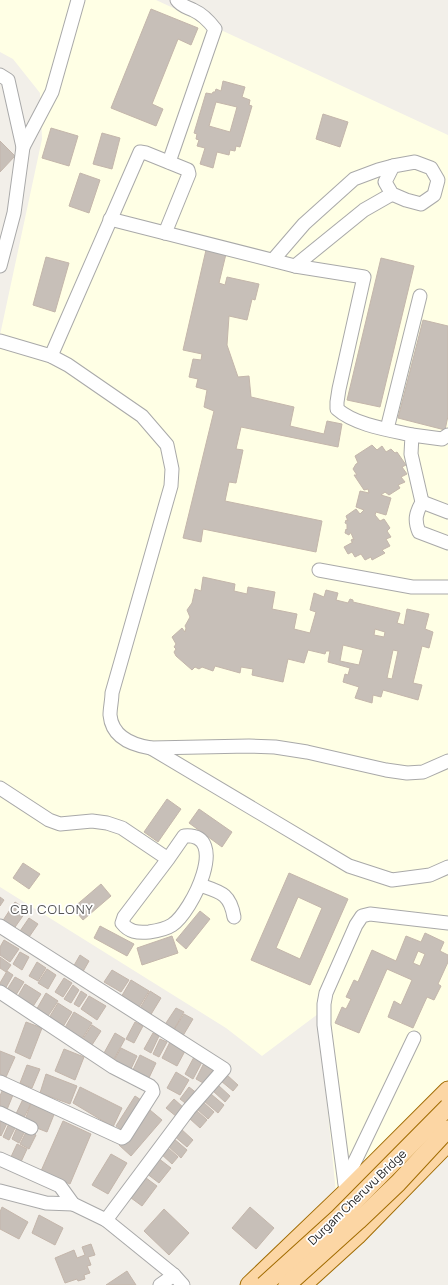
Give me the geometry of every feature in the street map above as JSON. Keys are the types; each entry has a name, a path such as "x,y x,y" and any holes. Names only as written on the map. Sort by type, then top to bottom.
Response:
{"main road":[{"path":"249,1285 346,1187 448,1090"},
{"name":"Durgam Cheruvu Bridge","path":"264,1285 339,1217 448,1107"},
{"name":"Durgam Cheruvu Bridge","path":"287,1285 398,1183 448,1128"},
{"path":"303,1285 357,1236 448,1143"},
{"path":"346,1187 357,1236"}],"street":[{"path":"0,266 14,213 23,147 52,92 78,0"},
{"path":"169,162 215,29 209,20 194,10 179,4 177,0"},
{"path":"0,75 8,80 23,147"},
{"path":"51,356 140,152 188,170 189,174 165,233"},
{"path":"273,260 304,224 354,179 378,170 393,166 414,162 431,168 438,180 434,196 421,204 392,194 385,182 393,166"},
{"path":"295,266 364,210 392,194"},
{"path":"110,219 295,266 364,277 338,389 336,402 337,409 345,416 412,435 442,439 448,434"},
{"path":"387,429 420,296"},
{"path":"0,342 51,356 68,365 142,416 167,445 172,469 171,486 112,693 110,715 113,728 124,739 141,746 151,748 249,746 275,747 307,752 386,770 407,773 423,772 448,761"},
{"path":"412,435 411,454 422,502 416,513 415,524 419,532 448,544"},
{"path":"422,502 448,512"},
{"path":"319,570 412,587 448,587"},
{"path":"151,748 349,866 392,880 430,875 448,867"},
{"path":"0,788 49,820 60,824 92,821 108,822 122,828 168,859"},
{"path":"184,836 192,836 201,842 207,854 200,885 182,916 172,925 156,931 139,933 127,930 122,923 124,917 168,859 184,836"},
{"path":"200,885 217,891 227,898 232,906 234,917"},
{"path":"346,1187 324,1025 324,1004 326,993 356,925 362,916 370,914 448,923"},
{"path":"0,926 224,1069 189,1109 106,1220"},
{"path":"0,992 113,1067 150,1086 153,1092 125,1136 122,1138 0,1082"},
{"path":"346,1187 414,1038"},
{"path":"0,1113 31,1128"},
{"path":"0,1159 60,1186 72,1204"},
{"path":"0,1191 46,1203 72,1204 106,1220 174,1275 183,1285"},
{"path":"160,1285 174,1275"}],"shaded area":[{"path":"0,0 156,0 448,135 448,1086 337,1203 318,1014 262,1056 226,1028 0,887 0,335 42,139 40,93 13,59 0,52"}],"building":[{"path":"151,9 198,28 191,45 178,39 152,104 163,109 156,126 111,108"},
{"path":"223,81 245,87 242,97 250,100 249,105 252,106 240,147 236,146 235,151 230,150 229,155 217,152 213,168 200,164 205,148 197,146 199,140 196,139 197,134 194,133 206,93 212,94 216,89 221,91","holes":["216,102 237,107 230,132 209,126"]},
{"path":"323,114 348,122 340,147 316,139"},
{"path":"51,128 78,136 69,166 42,158"},
{"path":"102,133 120,138 112,169 93,164"},
{"path":"0,141 15,156 0,172"},
{"path":"80,173 100,180 89,213 69,206"},
{"path":"206,250 226,254 219,283 225,285 227,277 259,284 255,300 252,299 247,320 229,316 227,345 238,377 249,376 251,397 294,407 290,426 324,434 327,421 342,424 338,447 241,427 236,449 243,450 236,483 229,482 225,501 322,521 316,552 203,529 201,542 183,538 214,411 204,407 207,390 196,387 198,379 189,377 193,359 201,360 202,354 183,350"},
{"path":"46,257 69,263 55,312 33,305"},
{"path":"381,258 414,266 380,407 347,400"},
{"path":"423,320 448,326 448,416 445,430 398,418"},
{"path":"372,445 377,450 382,446 386,452 391,449 395,453 397,452 406,465 402,467 407,474 401,477 405,482 398,485 400,488 389,495 385,492 381,495 391,498 386,515 376,512 375,515 380,521 384,519 390,528 387,531 391,537 386,539 390,546 382,550 385,553 372,560 371,557 365,560 361,554 355,557 352,552 348,554 344,547 353,542 351,541 352,539 354,540 351,533 349,535 345,533 346,529 347,530 347,524 345,523 346,520 348,521 346,516 356,509 360,514 364,510 356,507 360,491 369,493 368,489 364,490 354,475 357,475 353,469 358,463 355,456"},
{"path":"203,577 235,584 234,591 247,594 248,587 275,592 272,609 297,614 294,629 310,633 316,612 310,610 314,593 324,597 326,590 338,593 336,600 348,603 350,599 353,600 353,602 400,613 397,623 404,625 407,609 429,614 425,629 433,632 429,648 422,646 413,683 422,685 418,700 383,690 381,697 373,695 372,703 355,698 359,687 343,682 345,674 348,675 350,668 328,662 330,651 326,651 325,654 308,650 304,663 288,659 283,682 252,675 253,669 241,667 240,673 215,666 213,671 202,667 199,669 195,667 192,670 176,656 174,652 176,649 174,647 176,644 172,637 182,628 185,632 185,626 190,617 187,610 192,603 195,589 201,591","holes":["375,629 385,632 384,637 374,635","343,645 363,650 359,665 340,661","393,650 398,651 392,679 387,678"]},
{"path":"167,799 181,809 158,842 144,832"},
{"path":"199,809 232,832 222,847 189,823"},
{"path":"23,863 40,874 29,889 13,878"},
{"path":"289,873 348,899 310,985 251,960","holes":["298,897 322,908 300,959 276,948"]},
{"path":"101,884 111,896 83,920 73,908"},
{"path":"0,897 4,900 0,906"},
{"path":"15,902 27,910 13,930 2,922"},
{"path":"200,911 210,919 186,949 176,940"},
{"path":"29,918 38,924 27,940 18,934"},
{"path":"100,926 134,944 127,956 94,938"},
{"path":"425,933 444,942 440,951 448,955 448,962 438,984 441,986 434,1000 427,997 413,1028 388,1017 394,1001 401,1005 412,980 387,969 359,1033 335,1023 342,1007 346,1009 351,999 346,997 354,980 358,982 372,950 396,961 406,936 421,942","holes":["418,951 425,954 420,966 413,963"]},
{"path":"172,936 178,953 142,965 137,948"},
{"path":"4,940 19,949 10,962 0,955 0,947"},
{"path":"20,952 29,957 22,970 13,964"},
{"path":"80,955 89,961 81,975 72,969"},
{"path":"0,957 11,965 6,972 0,968"},
{"path":"37,962 46,968 38,981 29,976"},
{"path":"47,969 56,975 48,989 38,983"},
{"path":"112,970 129,980 121,992 104,982"},
{"path":"7,971 13,975 5,989 0,986 0,983"},
{"path":"15,977 24,982 14,998 5,993"},
{"path":"64,978 72,983 63,997 55,992"},
{"path":"131,980 149,991 138,1009 120,999"},
{"path":"25,984 41,994 32,1008 17,998"},
{"path":"73,985 79,990 71,1003 64,999"},
{"path":"81,991 87,995 79,1007 74,1004"},
{"path":"150,991 161,998 150,1016 139,1010"},
{"path":"46,993 58,1001 46,1019 35,1012"},
{"path":"89,996 106,1006 97,1020 81,1009"},
{"path":"58,1003 72,1012 61,1030 47,1021"},
{"path":"176,1008 184,1012 173,1031 164,1026"},
{"path":"74,1012 92,1023 80,1042 63,1031"},
{"path":"184,1014 193,1019 181,1039 172,1033"},
{"path":"26,1022 42,1028 30,1059 15,1052"},
{"path":"135,1022 143,1026 134,1043 126,1039"},
{"path":"92,1025 101,1031 90,1048 81,1042"},
{"path":"115,1033 125,1039 114,1059 104,1053"},
{"path":"153,1033 159,1036 151,1053 144,1049"},
{"path":"160,1039 167,1042 159,1057 153,1054"},
{"path":"170,1042 185,1051 177,1066 162,1058"},
{"path":"121,1048 137,1056 129,1073 112,1064"},
{"path":"64,1049 84,1057 75,1080 55,1071"},
{"path":"0,1051 15,1057 6,1077 0,1074"},
{"path":"140,1055 156,1063 147,1082 131,1074"},
{"path":"194,1057 202,1062 193,1079 185,1074"},
{"path":"204,1063 214,1068 205,1084 196,1079"},
{"path":"27,1065 40,1069 32,1088 20,1083"},
{"path":"176,1072 189,1080 180,1095 167,1088"},
{"path":"46,1074 77,1086 70,1104 40,1093"},
{"path":"227,1075 238,1085 233,1091 221,1081"},
{"path":"218,1085 230,1096 225,1102 213,1091"},
{"path":"4,1086 15,1090 6,1112 0,1110 0,1096"},
{"path":"80,1087 122,1108 113,1127 73,1103"},
{"path":"189,1087 198,1094 189,1106 180,1099"},
{"path":"211,1094 224,1105 218,1113 204,1101"},
{"path":"135,1096 144,1102 125,1132 116,1126"},
{"path":"24,1097 32,1101 22,1122 14,1118"},
{"path":"174,1099 184,1108 177,1117 166,1108"},
{"path":"203,1102 214,1112 208,1119 197,1109"},
{"path":"31,1103 55,1112 47,1132 24,1123"},
{"path":"150,1110 162,1120 131,1156 119,1145"},
{"path":"196,1110 207,1120 200,1128 189,1118"},
{"path":"0,1117 8,1121 1,1136 0,1135"},
{"path":"10,1121 17,1124 9,1140 3,1137"},
{"path":"63,1121 91,1134 70,1184 41,1171"},
{"path":"18,1125 26,1129 19,1143 12,1139"},
{"path":"180,1128 193,1140 187,1147 173,1135"},
{"path":"27,1130 36,1135 29,1149 20,1144"},
{"path":"173,1138 187,1150 181,1158 167,1145"},
{"path":"17,1144 27,1149 20,1164 10,1159"},
{"path":"166,1146 178,1157 172,1164 160,1153"},
{"path":"111,1154 127,1163 108,1194 92,1185"},
{"path":"158,1158 171,1168 159,1183 146,1173"},
{"path":"142,1175 157,1186 142,1206 127,1195"},
{"path":"2,1207 28,1222 19,1239 0,1229 0,1212"},
{"path":"250,1207 274,1228 256,1249 232,1228"},
{"path":"164,1209 189,1233 169,1255 144,1231"},
{"path":"39,1215 63,1228 55,1245 32,1233"},
{"path":"91,1244 95,1255 88,1257 91,1265 87,1266 90,1273 84,1275 85,1279 78,1281 77,1279 65,1283 55,1258 74,1250 77,1258 85,1255 82,1247"},
{"path":"127,1271 136,1285 106,1285"}],"district":[{"name":"CBI COLONY","path":"52,909"}]}
